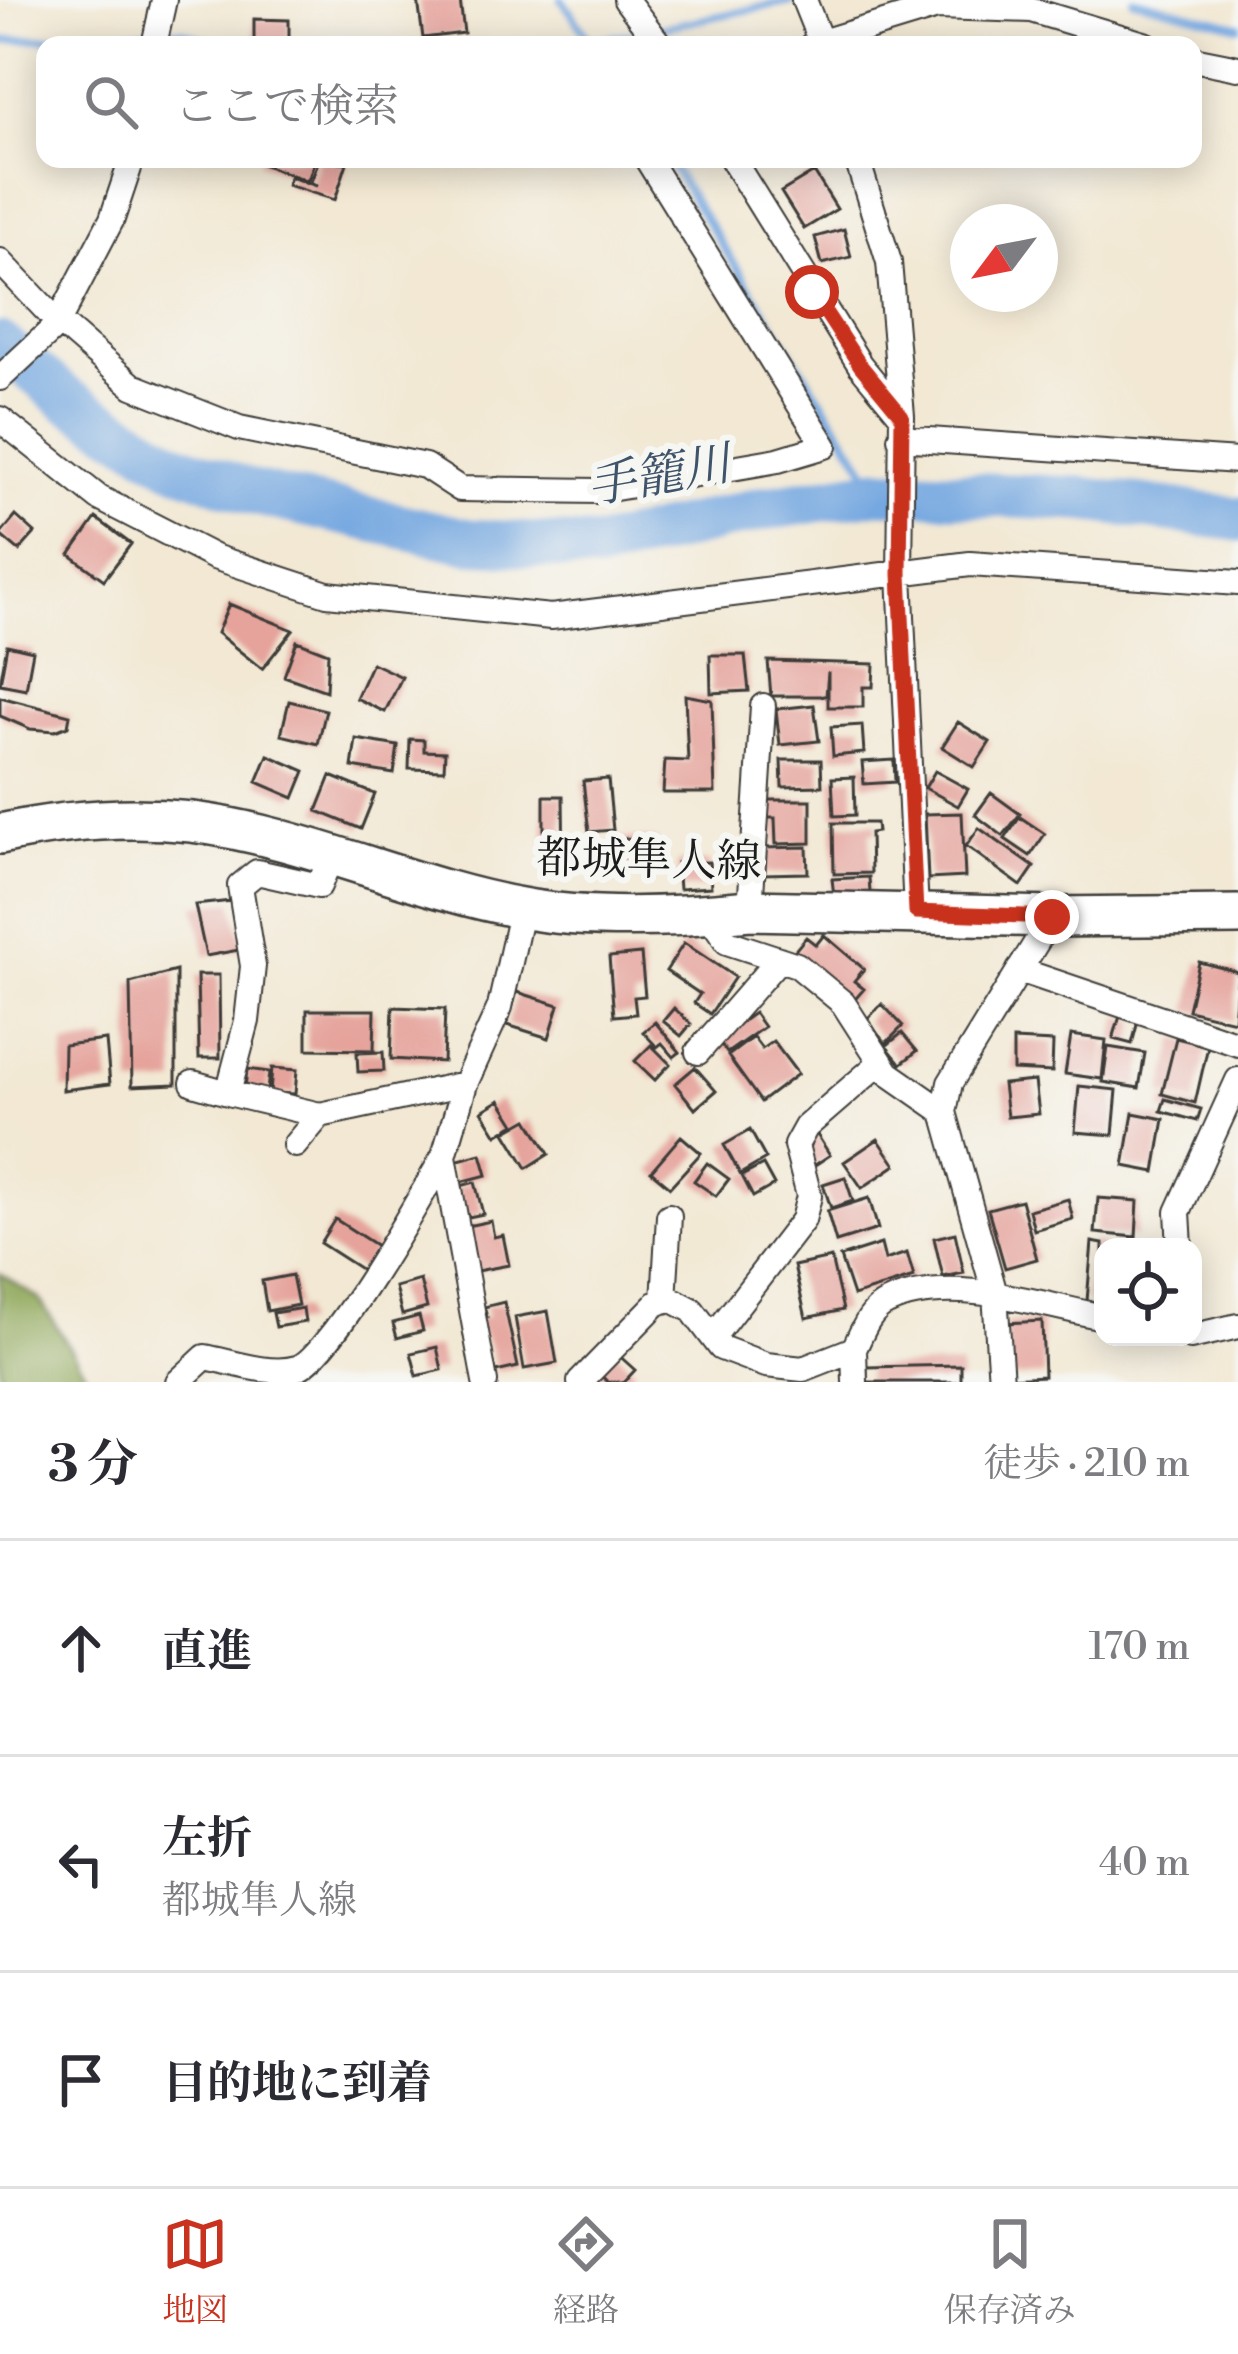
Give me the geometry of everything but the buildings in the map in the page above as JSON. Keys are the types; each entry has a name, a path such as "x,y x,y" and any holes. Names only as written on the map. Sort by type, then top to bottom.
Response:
{"main road":[{"name":"都城隼人線","path":"0,834 88,818 195,823 252,834 466,897 553,913 1238,915"}],"street":[{"path":"807,7 819,36"},
{"path":"847,36 937,7 1031,10 1118,36"},
{"path":"632,8 653,36"},
{"path":"1202,61 1238,68"},
{"path":"0,378 57,324 112,220 129,168"},
{"path":"0,261 57,324 133,386 239,428 425,466 460,489 598,491 778,460 825,446 653,168"},
{"path":"738,168 900,435"},
{"path":"859,168 889,262 900,435 900,574 916,912"},
{"path":"0,419 99,498 214,557 327,594 551,617 970,564 1238,583"},
{"path":"900,435 1238,461"},
{"path":"751,910 763,706"},
{"path":"228,1093 247,1021 253,966 240,886 257,872 319,886 331,857"},
{"path":"178,1382 205,1358 275,1370 312,1362 383,1261 444,1156 465,1084 500,1007 521,908"},
{"path":"708,914 727,942 797,965 843,1003 888,1073 944,1112"},
{"path":"1001,1382 995,1294 944,1112 950,1083 1052,917"},
{"path":"698,1052 779,959"},
{"path":"1019,970 1238,1044"},
{"path":"713,1337 803,1220 808,1196 796,1145 806,1126 881,1062"},
{"path":"1179,1238 1178,1212 1238,1080"},
{"path":"193,1083 320,1115 465,1084"},
{"path":"296,1145 320,1115"},
{"path":"444,1156 484,1382"},
{"path":"664,1301 669,1216"},
{"path":"855,1382 854,1349 869,1318 886,1304 950,1290 995,1294 1094,1315"},
{"path":"580,1382 669,1298 692,1310 721,1348 766,1365 803,1369 854,1349"},
{"path":"1202,1334 1238,1326"}],"green space":[{"path":"0,1273 40,1300 91,1382 0,1382"}],"waterway":[{"path":"562,0 587,36"},
{"path":"620,36 797,0"},
{"path":"1134,0 1238,26"},
{"path":"90,36 181,31 194,36"},
{"path":"0,41 36,39"},
{"path":"673,168 879,490"},
{"name":"手籠川","path":"0,344 68,400 172,463 254,493 468,541 599,549 761,509 879,490 1081,499 1238,519"}],"route":[{"path":"812,292 860,365 902,416 900,574 916,912 1052,917"}]}
